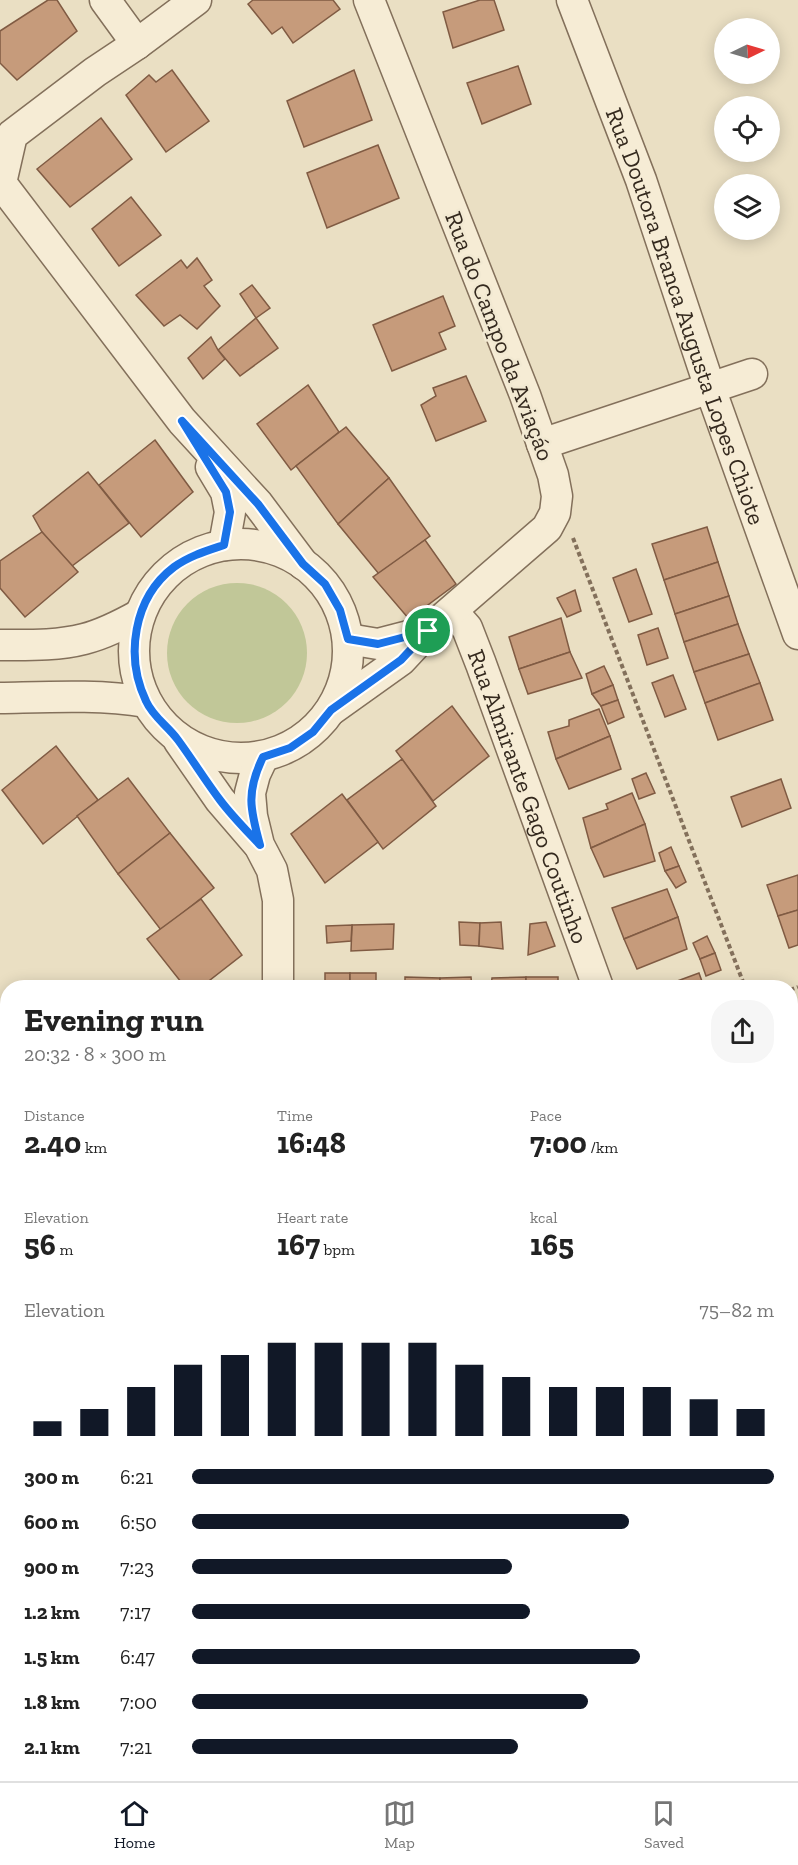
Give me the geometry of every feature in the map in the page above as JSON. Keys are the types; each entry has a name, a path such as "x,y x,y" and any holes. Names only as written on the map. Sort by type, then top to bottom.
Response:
{"street":[{"path":"105,0 137,44"},
{"path":"176,737 202,752 232,759 263,757 290,748 313,732 331,710 342,688 348,664 348,639 340,610 325,584 303,564 258,504 182,421 1,183 12,135 196,0"},
{"name":"Rua do Campo da Aviaçáo","path":"331,710 401,660 428,631 547,528 555,513 557,496 553,475 525,395 369,0"},
{"name":"Rua Doutora Branca Augusta Lopes Chiote","path":"572,0 641,180 710,388 798,634"},
{"path":"542,444 752,374"},
{"path":"182,421 226,492 230,512 224,545"},
{"path":"260,845 220,800 176,737 159,721 146,702 136,674 134,645 140,615 153,590 172,568 197,553 224,545 252,544 279,551 303,564"},
{"name":"Rua Almirante Gago Coutinho","path":"452,611 466,628 481,664 594,980"},
{"path":"0,645 43,645 83,640 113,630 140,615"},
{"name":"Rua do Campo da Aviaçáo","path":"348,639 378,644 428,631"},
{"path":"0,698 97,697 146,702"},
{"path":"263,757 250,793 252,816 260,845 272,870 278,900 278,980"}],"path":[{"path":"557,496 742,980"}],"green space":[{"path":"237,583 264,589 276,595 286,604 295,614 301,626 307,653 301,680 295,692 286,702 276,711 264,717 237,723 210,717 198,711 188,702 179,692 173,680 167,653 173,626 179,614 188,604 198,595 210,589"}],"building":[{"path":"48,0 57,0 77,31 17,80 0,63 0,31"},
{"path":"253,0 333,0 340,9 293,43 282,27 272,34 248,4"},
{"path":"480,0 494,0 504,30 453,48 443,12"},
{"path":"518,66 531,104 482,124 467,83"},
{"path":"172,70 209,121 166,152 126,95 149,75 156,82"},
{"path":"354,70 372,120 304,147 287,101"},
{"path":"101,118 132,159 70,207 37,169"},
{"path":"378,145 399,198 327,228 307,173"},
{"path":"131,197 161,235 119,266 92,229"},
{"path":"197,258 212,280 204,286 220,306 197,329 180,315 164,326 136,295 181,260 187,268"},
{"path":"252,285 270,308 256,318 240,294"},
{"path":"443,296 455,326 439,333 446,349 392,371 373,325"},
{"path":"256,318 278,348 240,376 218,350"},
{"path":"211,337 225,359 203,379 188,358"},
{"path":"466,376 486,421 436,441 421,405 436,396 433,388"},
{"path":"308,385 339,432 291,470 257,424"},
{"path":"346,427 389,478 338,524 296,466"},
{"path":"155,440 193,492 141,537 99,485"},
{"path":"88,472 129,523 72,566 42,532 33,516"},
{"path":"389,478 430,536 379,574 338,524"},
{"path":"707,527 718,562 664,580 652,544"},
{"path":"42,532 78,572 25,617 0,588 0,561"},
{"path":"425,540 456,584 409,619 373,577"},
{"path":"718,562 729,596 675,614 664,580"},
{"path":"636,569 652,614 629,622 613,578"},
{"path":"575,590 581,611 567,617 557,598"},
{"path":"729,596 738,624 684,642 675,614"},
{"path":"561,618 570,652 519,669 509,637"},
{"path":"738,624 749,654 694,672 684,642"},
{"path":"658,628 668,658 647,665 638,635"},
{"path":"570,652 582,678 528,694 519,669"},
{"path":"749,654 760,683 705,703 694,672"},
{"path":"604,666 613,685 592,694 586,674"},
{"path":"673,675 686,709 665,717 652,683"},
{"path":"760,683 773,720 718,740 705,703"},
{"path":"613,685 618,700 601,706 592,694"},
{"path":"618,700 624,717 608,724 601,706"},
{"path":"452,706 489,756 433,801 396,751"},
{"path":"599,709 610,736 556,759 548,732 569,726 569,720"},
{"path":"610,736 621,769 569,789 556,759"},
{"path":"56,746 98,800 43,844 2,790"},
{"path":"402,759 436,806 383,849 347,800"},
{"path":"646,773 655,793 639,799 632,779"},
{"path":"128,778 170,833 118,874 77,816"},
{"path":"781,779 791,808 742,827 731,797"},
{"path":"632,793 645,824 591,848 583,818 608,809 606,804"},
{"path":"342,794 378,842 325,883 291,834"},
{"path":"645,824 655,861 604,877 591,848"},
{"path":"170,833 214,888 161,930 118,874"},
{"path":"671,847 679,866 665,871 659,853"},
{"path":"679,866 686,882 676,888 665,871"},
{"path":"798,875 798,910 778,916 767,885"},
{"path":"667,889 678,917 624,939 612,908"},
{"path":"201,899 242,955 210,980 179,980 147,939"},
{"path":"798,910 798,945 789,948 778,916"},
{"path":"678,917 687,949 637,969 624,939"},
{"path":"459,922 480,923 479,946 460,945"},
{"path":"501,922 503,949 479,946 480,923"},
{"path":"546,922 555,946 528,955 530,924"},
{"path":"394,924 393,949 351,951 352,925"},
{"path":"352,925 351,941 327,943 326,926"},
{"path":"707,936 715,953 700,959 693,943"},
{"path":"715,953 721,970 706,976 700,959"},
{"path":"325,973 350,973 350,980 325,980"},
{"path":"350,973 376,973 376,980 350,980"},
{"path":"699,973 702,980 680,980"},
{"path":"405,977 440,978 440,980 405,980"},
{"path":"471,977 471,980 440,980 440,978"},
{"path":"526,977 526,980 492,980 492,978"},
{"path":"526,977 558,977 558,980 526,980"}],"route":[{"path":"182,421 258,504 303,564 325,584 340,610 348,639 378,644 428,631 401,660 331,710 313,732 290,748 263,757 250,793 252,816 260,845 220,800 176,737 159,721 146,702 136,674 134,645 140,615 153,590 172,568 197,553 224,545 230,512 226,492 182,421"}]}
